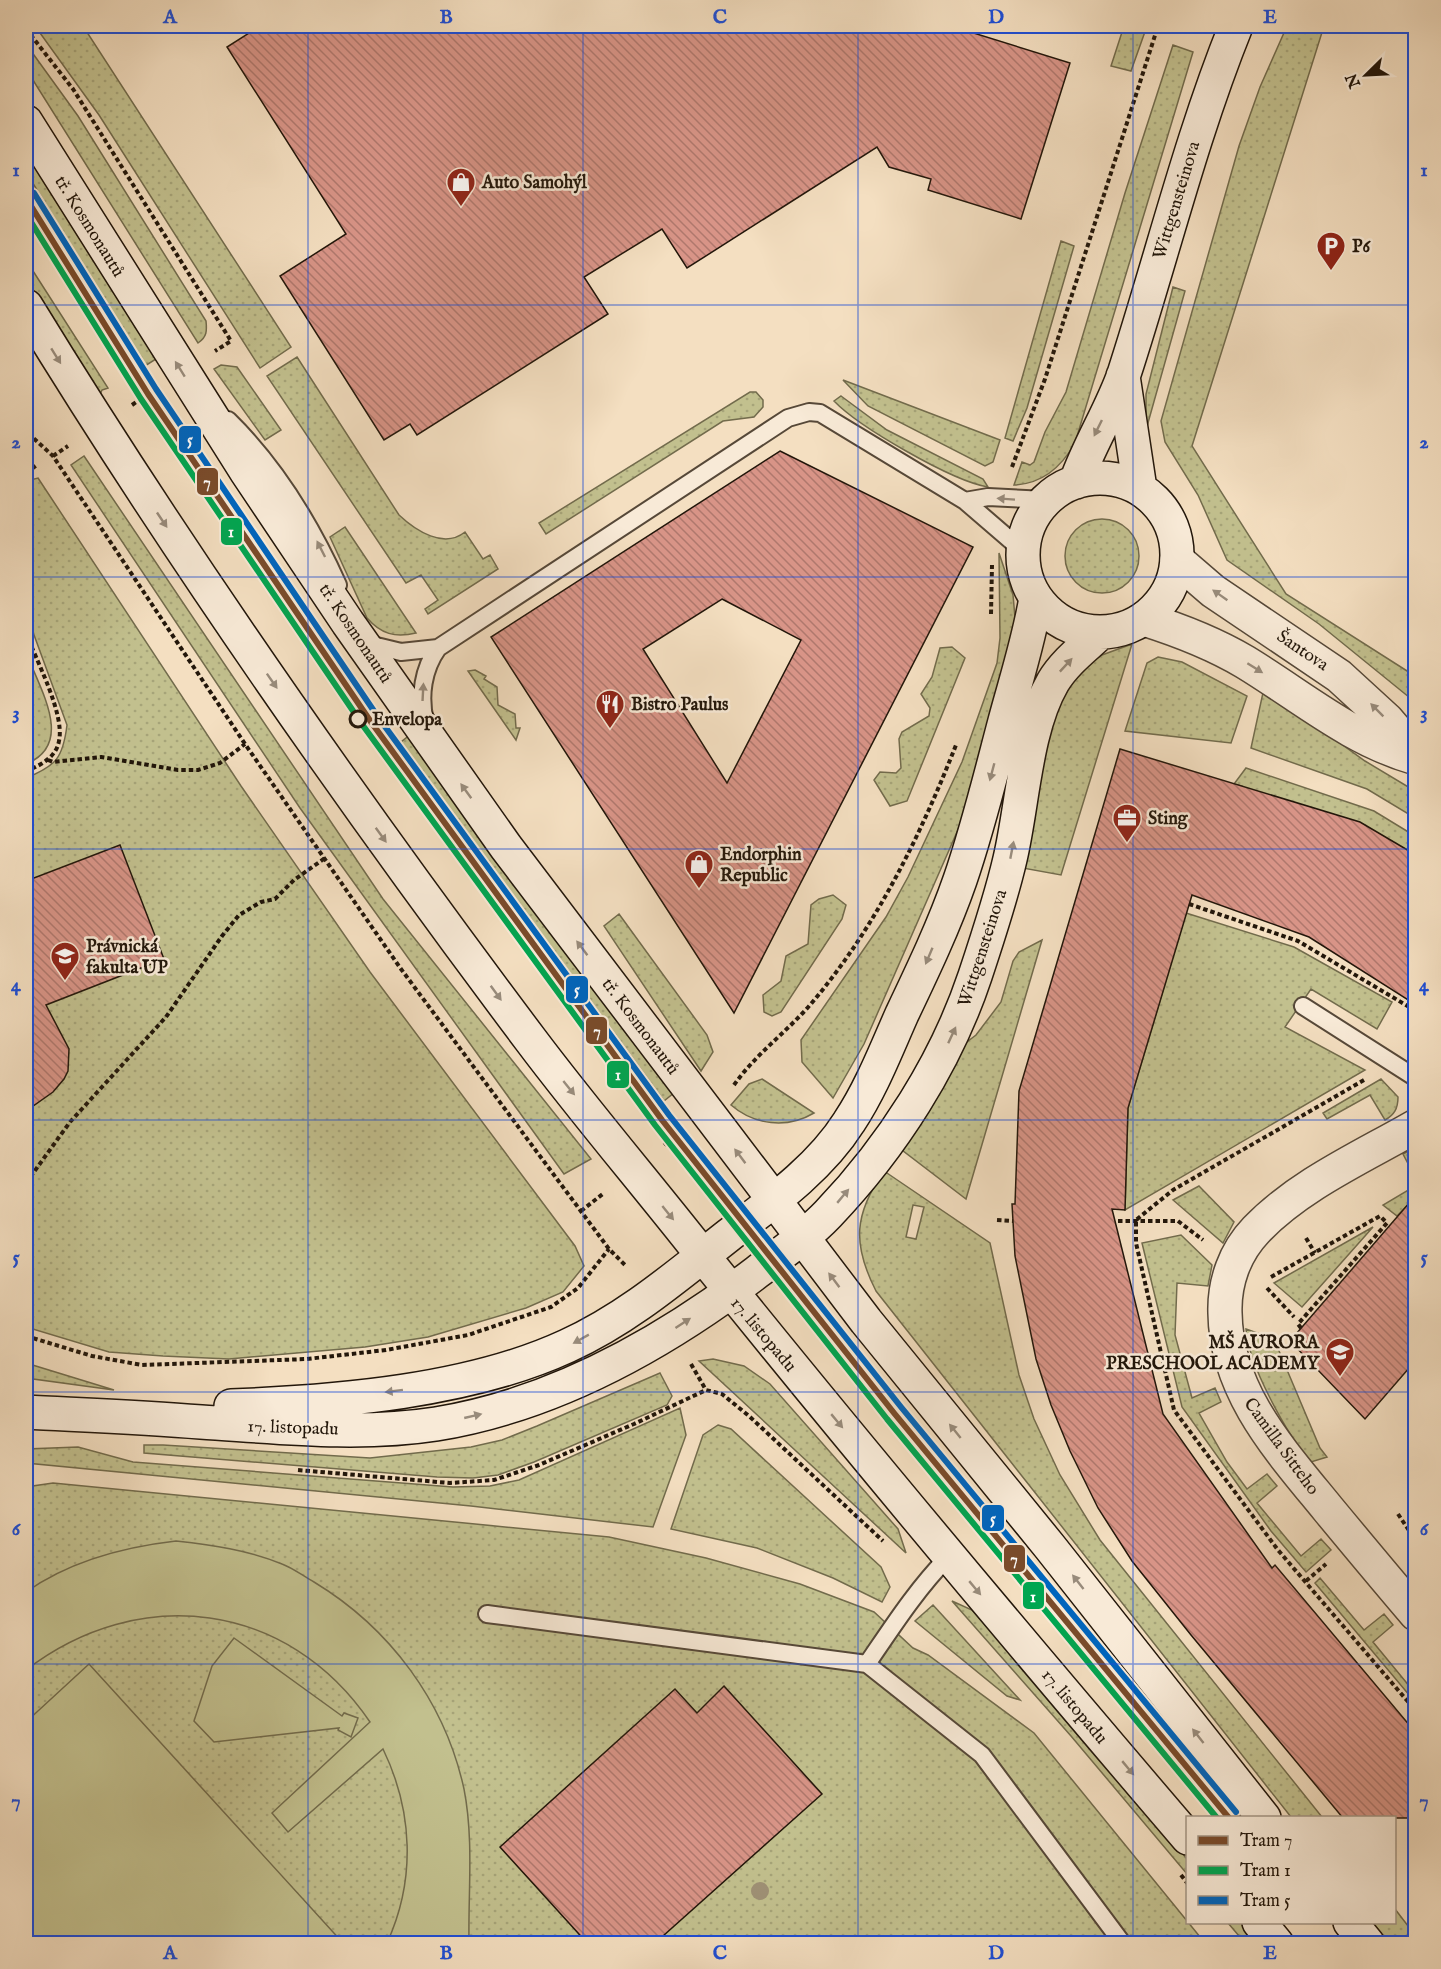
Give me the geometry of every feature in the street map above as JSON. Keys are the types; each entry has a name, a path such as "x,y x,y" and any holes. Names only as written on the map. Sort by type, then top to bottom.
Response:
{"street":[{"name":"Wittgensteinova","path":"1076,482 1088,449 1123,376 1187,160 1236,26"},
{"name":"tř. Kosmonautů","path":"26,122 205,407 429,739 520,866 802,1238"},
{"path":"26,306 142,491 347,788 532,1042 732,1292"},
{"name":"Wittgensteinova","path":"1123,376 1140,489"},
{"path":"1102,478 1116,479 1140,489 1157,502 1169,519 1176,539 1175,577 1168,593 1144,619 1123,629 1101,632 1082,630 1064,623 1036,598 1026,576 1023,551 1030,523 1046,500 1076,482 1102,478"},
{"name":"Šantova","path":"1177,560 1225,599 1298,646 1339,676 1380,714 1416,756"},
{"path":"774,1200 809,1168 848,1124 869,1087 926,962 973,841 1028,645 1036,598"},
{"name":"Šantova","path":"1144,619 1179,630 1227,652 1374,744 1416,756"},
{"name":"Wittgensteinova","path":"732,1292 802,1238 829,1213 882,1149 916,1098 948,1043 965,1004 1000,897 1010,859 1032,747 1047,694 1063,667 1101,632"},
{"name":"Camilla Sitteho","path":"1416,1126 1316,1184 1266,1221 1240,1252 1227,1287 1224,1303 1230,1360 1241,1389 1260,1420 1288,1459 1416,1614"},
{"name":"17. listopadu","path":"83,1415 293,1404 457,1381 528,1361 569,1346 632,1309 774,1200"},
{"path":"802,1238 1262,1816"},
{"name":"17. listopadu","path":"26,1412 306,1430 418,1426 471,1416 528,1400 633,1353 732,1292 948,1557 1186,1836"},
{"path":"1260,1924 1277,1944"},
{"path":"1351,1924 1368,1944"}],"lane":[{"path":"429,739 423,713 424,678 428,662 438,648 798,414 820,413 965,501 1023,551"},
{"path":"965,501 988,497 1046,500"},
{"path":"355,632 401,652 438,648"},
{"path":"1303,1006 1416,1078"},
{"path":"867,1664 923,1582 948,1557"},
{"path":"487,1614 867,1664 981,1755 1123,1944"}],"path":[{"path":"1011,471 1016,451 1045,380 1158,26"},
{"path":"26,29 73,89 231,341"},
{"path":"126,409 158,388"},
{"path":"26,426 30,435 53,456 245,744 401,969 609,1249 630,1270"},
{"path":"53,456 76,441"},
{"path":"26,473 37,465"},
{"path":"990,624 992,562"},
{"path":"26,633 59,721 59,741 48,760 26,771"},
{"path":"731,1089 752,1061 816,998 861,934 934,802 958,740"},
{"path":"48,760 53,762 101,757 178,770 198,770 220,763 245,744"},
{"path":"26,1183 70,1122 166,1017 239,915 261,902 275,899 294,880 325,858"},
{"path":"1189,904 1298,941 1416,1011"},
{"path":"1249,925 1251,917"},
{"path":"1341,965 1344,959"},
{"path":"1136,1220 1173,1190 1372,1075"},
{"path":"581,1211 611,1188"},
{"path":"1294,1317 1262,1283 1380,1216 1388,1223 1298,1324 1301,1328"},
{"path":"997,1220 1013,1221"},
{"path":"1136,1220 1136,1243 1174,1410 1278,1550 1416,1711"},
{"path":"1118,1221 1178,1221 1210,1246"},
{"path":"26,1336 92,1356 142,1365 307,1359 386,1350 468,1335 551,1307 578,1288 609,1249"},
{"path":"690,1362 706,1390"},
{"path":"512,1475 634,1424 706,1390 714,1391 730,1399 886,1544"},
{"path":"1398,1514 1416,1541"},
{"path":"1306,1581 1328,1562"}],"shaded area":[{"path":"35,26 83,26 291,347 260,368 99,115"},
{"path":"1124,26 1147,26 1131,71 1111,66"},
{"path":"1287,26 1324,26 1192,446 1286,594 1415,676 1415,702 1319,624 1227,560 1198,495 1165,442 1161,421 1239,146 1260,87"},
{"path":"26,44 78,116 206,321 206,334 198,343 26,69"},
{"path":"1173,45 1193,52 1075,443 1064,459 1050,472 1034,481 1014,485 1022,462 1030,465 1034,462 1045,432 1066,392 1125,193"},
{"path":"26,147 156,359 145,366 26,172"},
{"path":"1061,241 1074,246 1027,408 1013,441 1005,438"},
{"path":"26,260 108,388 102,390 99,397 26,282"},
{"path":"1173,287 1185,291 1146,430 1146,394"},
{"path":"297,357 399,515 430,536 448,539 465,532 483,559 490,555 498,569 428,614 425,609 438,600 421,575 406,583 267,376"},
{"path":"221,365 237,367 281,430 265,440 214,369"},
{"path":"843,380 1000,440 993,462 985,466 868,406"},
{"path":"750,392 756,392 763,400 763,407 754,417 723,421 546,534 539,523"},
{"path":"841,396 887,430 983,479 988,487 952,475 884,438 834,401"},
{"path":"84,456 383,899 591,1159 564,1174 300,808 71,465"},
{"path":"38,478 241,786 370,972 575,1246 584,1266 563,1292 526,1308 428,1337 365,1347 229,1359 109,1352 26,1327 26,778 51,765 56,759 63,746 67,725 26,613 26,481"},
{"path":"1102,519 1116,522 1128,530 1136,542 1139,556 1136,570 1128,582 1116,590 1102,593 1088,590 1076,582 1068,570 1065,556 1068,542 1076,530 1088,522"},
{"path":"345,527 416,633 395,635 378,628 367,618 330,537"},
{"path":"999,553 1013,595 1016,629 964,816 864,1044 833,1098 802,1062 801,1040 886,917 908,877 962,762 997,663 1000,638"},
{"path":"1132,644 1061,875 1017,867 1058,700 1087,664 1102,655"},
{"path":"952,647 965,658 907,801 890,806 874,780 880,772 896,773 901,768 899,739 902,732 929,716 930,708 921,694 932,677 940,648"},
{"path":"26,652 45,698 50,714 51,729 49,743 41,755 26,764"},
{"path":"1158,657 1182,662 1247,696 1231,743 1125,731 1147,663"},
{"path":"475,670 486,676 484,679 497,687 498,705 515,714 516,728 520,728 516,740 468,671"},
{"path":"1264,688 1365,761 1415,791 1415,818 1367,789 1251,748"},
{"path":"411,734 675,1092 664,1101 401,742"},
{"path":"1246,768 1374,811 1415,836 1415,855 1234,784"},
{"path":"833,895 846,905 842,919 781,1012 772,1016 764,1012 763,995 781,981 786,956 808,944 811,905 819,899"},
{"path":"1186,913 1294,947 1392,1002 1377,1029 1311,989 1285,1027 1365,1070 1125,1210 1128,1108"},
{"path":"619,914 707,1035 713,1052 701,1071 604,926"},
{"path":"1042,940 966,1199 898,1147 959,1048 976,1035 1001,1002 1013,961 1019,952"},
{"path":"762,1079 814,1113 782,1123 760,1121 731,1105 749,1084"},
{"path":"1381,1079 1398,1097 1395,1111 1385,1120 1370,1095 1327,1119 1323,1113"},
{"path":"1415,1147 1415,1177 1403,1154"},
{"path":"884,1171 990,1243 1019,1375 1034,1419 1060,1475 1100,1540 1321,1816 1290,1816 876,1291 868,1274 860,1244 862,1215","holes":["913,1205 924,1207 916,1239 906,1237"]},
{"path":"1199,1186 1234,1222 1223,1243 1173,1200"},
{"path":"1415,1186 1415,1198 1397,1216 1383,1205"},
{"path":"1373,1227 1302,1307 1274,1283"},
{"path":"1181,1235 1212,1265 1208,1286 1177,1283 1175,1335 1192,1398 1215,1388 1221,1402 1199,1413 1227,1462 1247,1489 1267,1474 1277,1486 1257,1503 1301,1556 1321,1539 1331,1550 1306,1572 1271,1531 1182,1407 1142,1243"},
{"path":"1246,1329 1274,1339 1320,1448 1327,1457 1311,1462 1291,1435 1261,1379 1248,1344"},
{"path":"713,1359 744,1366 770,1384 898,1529 906,1553 699,1361"},
{"path":"26,1363 114,1390 26,1378"},
{"path":"660,1373 672,1396 667,1405 498,1475 473,1478 437,1477 144,1453 144,1445 163,1445 370,1458 471,1447 502,1440"},
{"path":"680,1408 686,1435 653,1527 471,1506 26,1463 26,1449 78,1447 133,1462 453,1487 490,1486 519,1480"},
{"path":"718,1425 731,1429 881,1567 890,1587 882,1602 833,1578 757,1548 671,1529 703,1435"},
{"path":"53,1483 609,1537 706,1558 800,1584 874,1612 913,1648 928,1655 1034,1733 1186,1920 1186,1924 1190,1924 1205,1943 26,1943 26,1487"},
{"path":"176,1541 243,1552 290,1568 314,1582 367,1622 410,1670 428,1697 443,1726 464,1789 470,1847 469,1943 387,1943 403,1895 407,1846 400,1797 383,1749 288,1832 272,1813 370,1722 336,1681 298,1651 255,1629 210,1618 163,1616 116,1624 70,1642 26,1670 26,1592 61,1572 98,1557 136,1547"},
{"path":"1320,1578 1364,1630 1384,1614 1393,1625 1373,1642 1415,1693 1415,1702 1315,1583"},
{"path":"952,1601 972,1610 1106,1761 1186,1858 1186,1873 1071,1736"},
{"path":"933,1605 1020,1700 1007,1696 915,1621"},
{"path":"234,1638 342,1716 344,1713 358,1718 351,1737 338,1730 339,1728 214,1742 194,1721 212,1666"},
{"path":"89,1664 343,1943 26,1943 26,1722"},
{"path":"1396,1910 1415,1935 1415,1943 1388,1943 1373,1924 1396,1924"},
{"path":"1229,1924 1242,1924 1258,1943 1245,1943"}],"building":[{"name":"Auto Samohýl","path":"260,26 951,26 1070,63 1021,219 928,190 931,179 889,167 877,147 687,268 662,229 584,277 608,314 417,435 410,424 384,440 280,276 346,234 227,47"},
{"path":"780,451 973,547 734,1013 491,637","holes":["722,599 801,640 727,783 643,649"]},
{"path":"1120,749 1360,822 1416,855 1416,1005 1309,937 1192,895 1128,1108 1125,1210 1112,1209 1163,1414 1272,1568 1275,1565 1416,1733 1416,1818 1341,1816 1132,1561 1098,1508 1070,1451 1051,1405 1036,1359 1015,1256 1012,1204 1015,1204 1019,1091"},
{"name":"Právnická fakulta UP","path":"120,845 164,959 46,1005 69,1049 68,1071 53,1092 26,1111 26,881"},
{"path":"1416,1195 1416,1360 1365,1419 1290,1341"},
{"path":"724,1686 822,1794 654,1944 588,1944 500,1847 675,1689 697,1713"}],"tram line":[{"name":"5","path":"34,193 156,389 378,717 669,1115 901,1407 1236,1812"},
{"name":"7","path":"26,198 148,394 371,722 662,1120 894,1413 1227,1816"},
{"name":"1","path":"26,214 141,399 364,727 655,1125 887,1419 1215,1816"}],"place":[{"name":"Auto Samohýl","path":"461,208"},
{"name":"P6","path":"1331,272"},
{"name":"Envelopa","path":"358,719"},
{"name":"Bistro Paulus","path":"610,730"},
{"name":"Sting","path":"1127,844"},
{"name":"Endorphin Republic","path":"699,890"},
{"name":"Právnická fakulta UP","path":"65,982"},
{"name":"MŠ AURORA PRESCHOOL ACADEMY","path":"1340,1378"}]}
